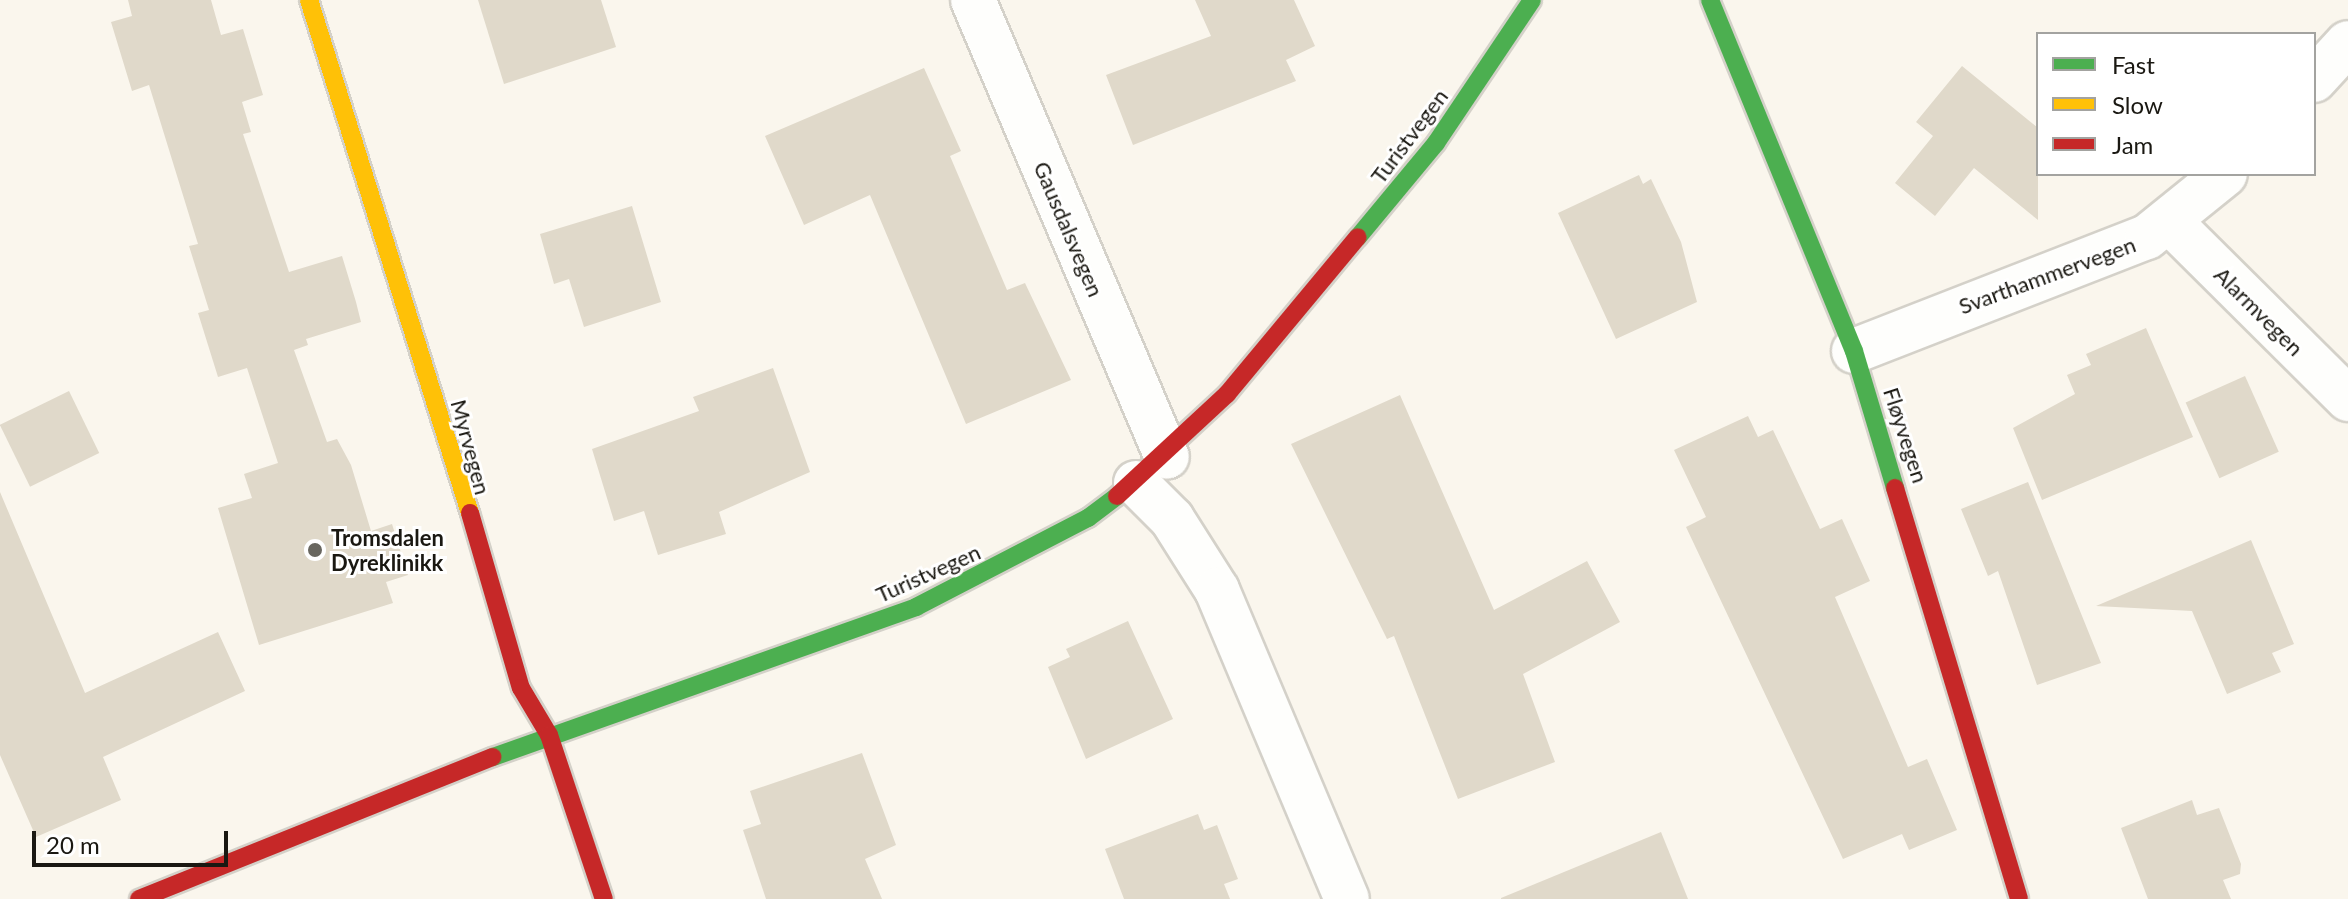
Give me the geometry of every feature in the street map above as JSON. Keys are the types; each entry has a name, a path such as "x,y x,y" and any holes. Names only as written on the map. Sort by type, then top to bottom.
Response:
{"street":[{"name":"Myrvegen","path":"309,0 393,251 521,688 549,735 604,899"},
{"name":"Gausdalsvegen","path":"973,0 1152,470 1179,528 1217,590 1347,899"},
{"name":"Turistvegen","path":"139,899 549,735 916,607 1020,557 1152,470 1426,155 1532,0"},
{"name":"Fløyvegen","path":"1710,0 1854,351 2019,899"},
{"path":"2316,78 2348,43"},
{"name":"Svarthammervegen","path":"1854,351 2171,223 2223,176"},
{"name":"Alarmvegen","path":"2171,223 2348,399"}],"building":[{"path":"128,0 211,0 221,35 243,29 263,95 242,102 251,132 243,134 289,272 342,256 356,302 361,322 306,339 308,345 294,350 327,442 337,439 351,465 371,531 392,524 408,575 386,582 393,603 259,645 218,508 252,498 244,474 278,463 247,368 218,377 198,313 209,310 189,246 198,244 149,85 132,91 111,22 132,16"},
{"path":"478,0 601,0 616,47 504,84"},
{"path":"1195,0 1294,0 1315,46 1286,60 1296,81 1133,145 1106,75 1211,36"},
{"path":"1962,66 2036,126 2038,220 1974,168 1935,216 1895,183 1933,136 1916,122"},
{"path":"924,68 961,151 950,156 1007,290 1025,283 1071,380 966,424 870,195 804,225 765,136"},
{"path":"1639,175 1643,184 1651,179 1681,242 1697,302 1616,339 1558,213"},
{"path":"632,206 661,302 584,327 569,279 554,284 540,234"},
{"path":"2146,328 2193,437 2042,500 2013,428 2075,394 2067,375 2091,365 2086,354"},
{"path":"773,368 810,472 719,512 726,534 658,555 644,511 614,521 592,449 699,411 693,397"},
{"path":"2245,376 2279,452 2219,478 2186,402"},
{"path":"69,391 99,453 30,487 0,425"},
{"path":"1400,395 1494,610 1587,561 1620,622 1523,674 1555,762 1458,799 1394,636 1387,639 1291,444"},
{"path":"1748,416 1758,437 1773,430 1820,529 1842,519 1870,581 1835,597 1908,767 1927,759 1957,830 1909,850 1902,834 1843,859 1686,527 1706,517 1674,450"},
{"path":"2028,482 2101,663 2037,685 1998,571 1988,576 1961,509"},
{"path":"0,492 85,693 218,632 245,691 103,757 121,800 36,837 0,755"},
{"path":"2251,540 2294,644 2272,653 2281,672 2227,694 2192,611 2096,606"},
{"path":"1128,621 1173,719 1086,759 1048,667 1070,657 1066,649"},
{"path":"862,753 896,845 865,859 882,899 766,899 743,830 761,824 750,791"},
{"path":"2192,800 2197,815 2219,808 2241,864 2240,874 2223,880 2231,899 2148,899 2121,828"},
{"path":"1198,814 1204,830 1217,825 1238,879 1224,884 1230,899 1124,899 1105,849"},
{"path":"1661,832 1688,899 1501,899 1501,898"}],"traffic: fast":[{"path":"1358,237 1436,143 1532,0"},
{"path":"1710,0 1854,351 1895,488"},
{"path":"493,757 916,607 1088,518 1117,496"}],"traffic: slow":[{"path":"309,0 470,513"}],"traffic: jam":[{"path":"1117,496 1227,394 1358,237"},
{"path":"1895,488 2019,899"},
{"path":"470,513 521,688 549,735 604,899"},
{"path":"139,899 493,757"}],"place":[{"name":"Tromsdalen Dyreklinikk","path":"315,550"}]}
